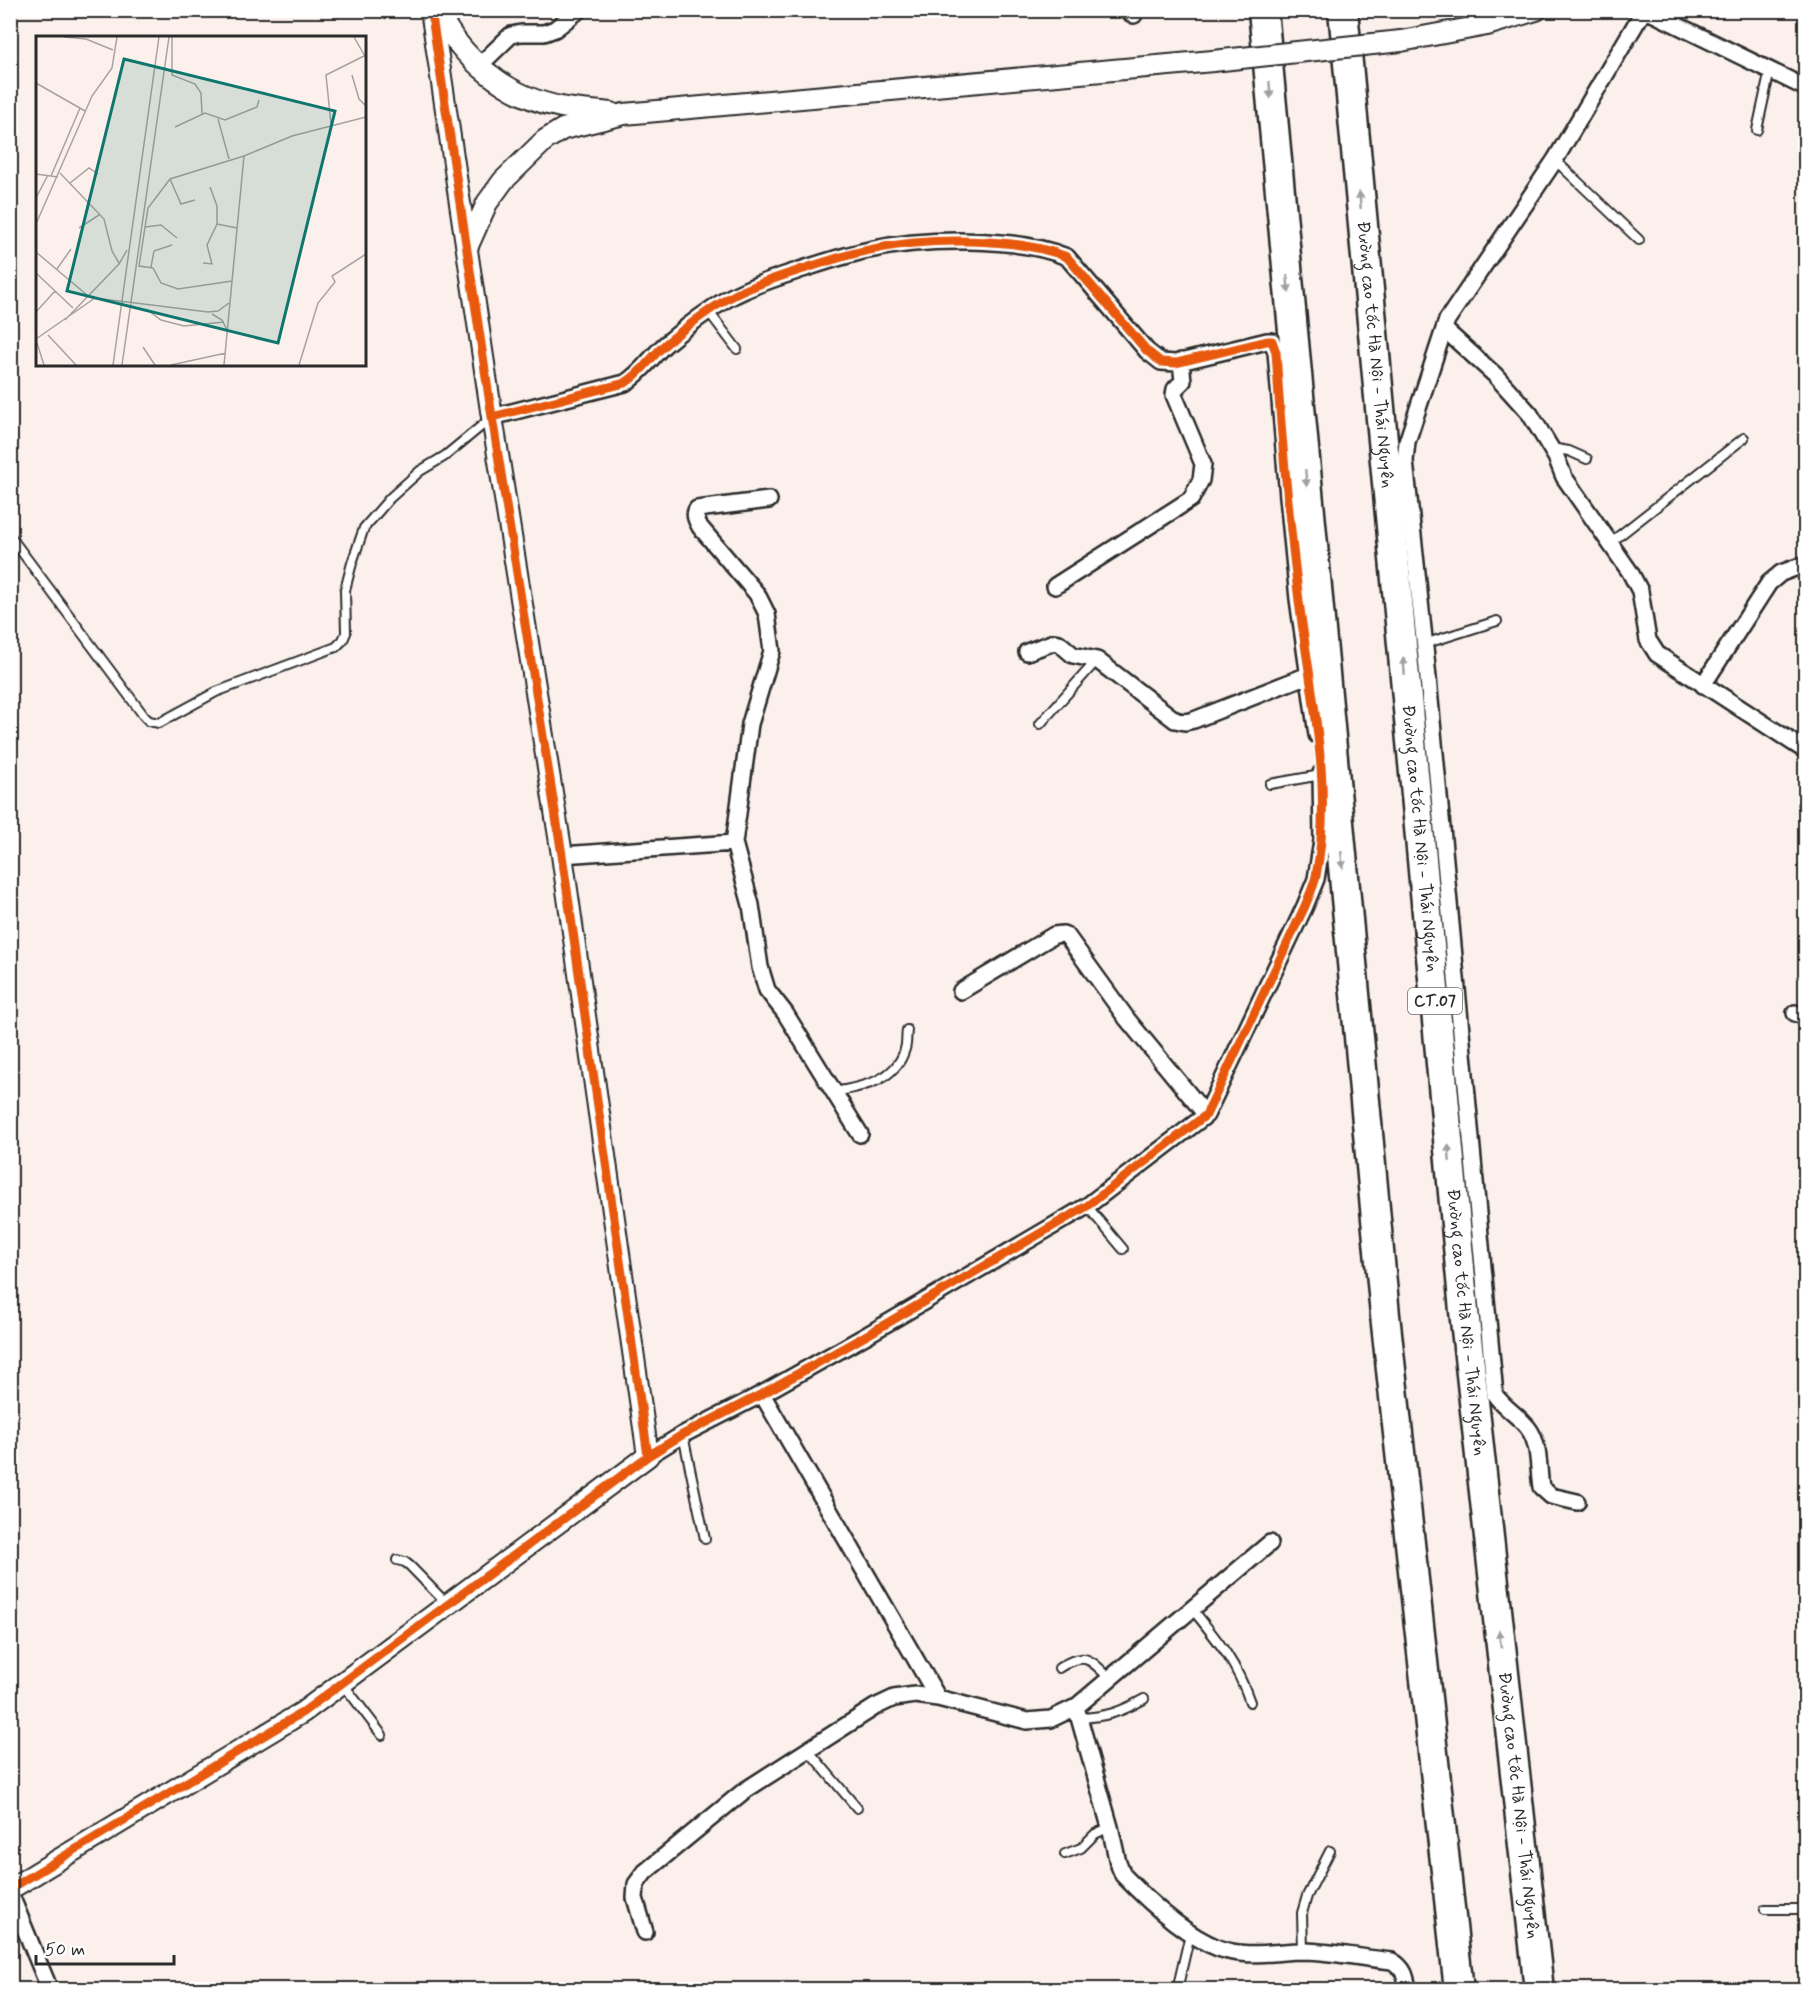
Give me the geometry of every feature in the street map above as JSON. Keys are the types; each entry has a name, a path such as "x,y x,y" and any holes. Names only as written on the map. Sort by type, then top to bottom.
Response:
{"highway":[{"path":"1263,10 1385,1315 1458,1989"},
{"name":"Đường cao tốc Hà Nội - Thái Nguyên","path":"1343,10 1464,1311 1539,1989"}],"street":[{"path":"431,10 492,417 562,855 648,1456"},
{"path":"437,10 444,24 470,58 496,80 527,97 559,107 624,114"},
{"path":"479,66 512,35 544,33 555,29 579,10"},
{"path":"468,248 487,203 503,181 545,140 563,129 624,114 1213,61 1401,41 1487,25 1536,10"},
{"path":"1577,1502 1551,1496 1541,1487 1536,1446 1530,1430 1519,1418 1503,1407 1495,1395 1405,461 1407,442 1447,320 1555,160 1645,10 1806,88"},
{"path":"50,1989 10,1891 303,1712 648,1456 682,1435 762,1394 1087,1206 1206,1114 1316,879 1322,841 1321,775 1288,497 1275,346 1272,342 1268,340 1181,362 1161,362 1147,351 1067,257 1053,251 1016,243 921,243 870,250 823,262 764,282 727,299 667,342 625,383 492,417"},
{"path":"1444,329 1495,375 1530,414 1550,447 1564,477 1630,572 1640,591 1648,640 1657,654 1806,751"},
{"path":"1055,586 1191,499 1202,480 1203,465 1174,395 1175,389 1183,381 1181,362"},
{"path":"768,500 695,511 695,518 700,527 757,594 767,614 772,651 750,724 734,843 751,905 760,968 767,990 785,1013 860,1134"},
{"path":"1703,685 1769,583 1781,573 1806,564"},
{"path":"1027,652 1054,642 1062,644 1073,655 1097,660 1175,720 1185,722 1308,675"},
{"path":"562,855 734,843"},
{"path":"961,991 1054,935 1067,936 1127,1019 1206,1114"},
{"path":"762,1394 938,1698"},
{"path":"645,1932 635,1898 636,1884 645,1872 744,1791 875,1707 894,1698 915,1695 938,1698 1027,1721 1078,1713 1110,1679 1270,1543"},
{"path":"1078,1713 1123,1875 1190,1934 1218,1948 1241,1954 1303,1951 1392,1961 1400,1966 1406,1975 1408,1989"}],"lane":[{"path":"1756,130 1770,70"},
{"path":"1555,160 1639,240"},
{"path":"709,312 737,349"},
{"path":"10,536 144,716 149,721 159,723 216,692 336,647 346,633 345,590 364,528 390,498 413,478 445,456 492,417"},
{"path":"1610,543 1744,438"},
{"path":"1550,447 1587,459"},
{"path":"1424,644 1497,621"},
{"path":"1040,724 1097,660"},
{"path":"1270,784 1321,775"},
{"path":"834,1092 858,1088 881,1080 898,1062 905,1049 907,1030"},
{"path":"1087,1206 1123,1249"},
{"path":"682,1435 705,1539"},
{"path":"397,1560 410,1566 448,1605"},
{"path":"1193,1610 1227,1653 1241,1677 1250,1702"},
{"path":"1059,1668 1073,1659 1086,1659 1095,1664 1110,1679"},
{"path":"343,1683 382,1735"},
{"path":"1078,1713 1101,1717 1123,1711 1144,1699"},
{"path":"808,1750 857,1808"},
{"path":"1065,1854 1082,1848 1095,1834 1110,1827"},
{"path":"1303,1951 1302,1913 1306,1896 1330,1851"},
{"path":"1765,1909 1806,1910"},
{"path":"1177,1989 1190,1934"}],"cycle path":[{"path":"10,1889 303,1712 648,1456 562,855 492,417 431,10"},
{"path":"492,417 625,383 689,325 727,299 752,287 850,254 915,243 996,242 1046,250 1067,257 1147,351 1161,362 1176,363 1267,341 1272,341 1276,352 1292,539 1318,738 1321,773 1321,842 1315,880 1305,906 1206,1115 1087,1206 867,1335 762,1394 682,1435 648,1456"}]}
